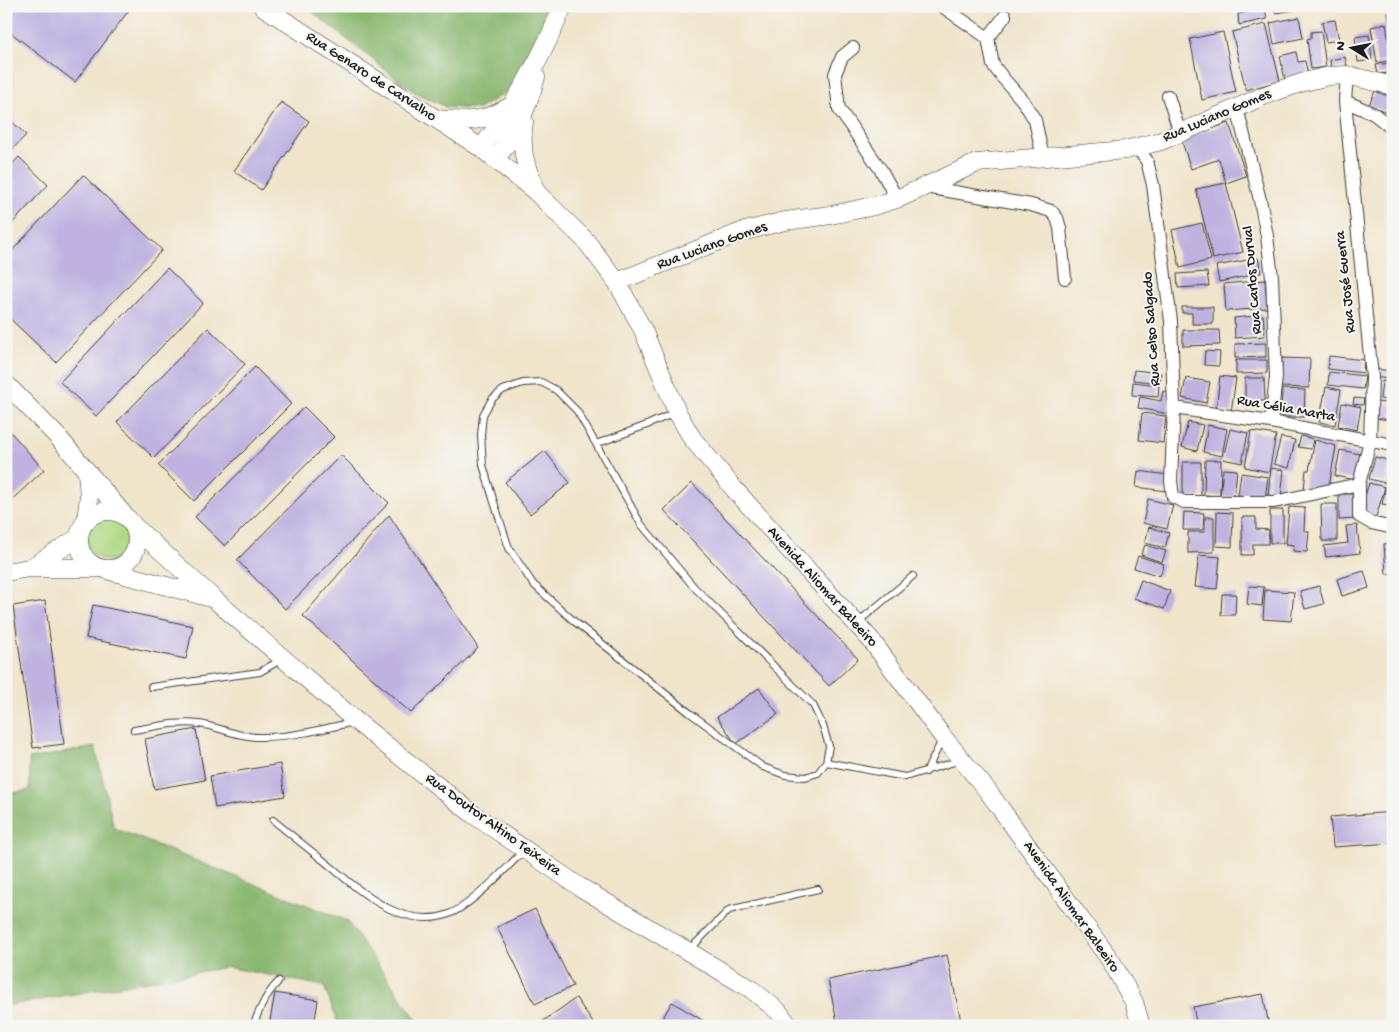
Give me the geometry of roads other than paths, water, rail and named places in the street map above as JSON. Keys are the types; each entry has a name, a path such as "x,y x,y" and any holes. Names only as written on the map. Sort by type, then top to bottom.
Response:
{"street":[{"name":"Rua Genaro de Carvalho","path":"262,6 481,148"},
{"path":"496,159 507,144 518,109 563,6"},
{"path":"942,6 988,38 994,64 1003,78 1023,101 1035,120 1043,158"},
{"path":"988,38 1005,16"},
{"path":"852,48 842,57 835,74 839,109 881,170 898,199"},
{"name":"Rua Luciano Gomes","path":"617,282 754,228 785,221 831,215 898,199 977,163 1125,150 1180,134 1268,94 1329,76 1347,75 1390,85"},
{"name":"Rua José Guerra","path":"1347,75 1346,101 1372,377 1370,440 1359,484 1359,516 1371,523 1393,528"},
{"path":"1168,96 1180,134"},
{"path":"1346,101 1374,114 1393,129"},
{"name":"Rua Carlos Durval","path":"1237,108 1260,200 1272,277 1276,377 1271,422"},
{"path":"438,119 478,120 518,109"},
{"path":"481,148 493,133 518,109"},
{"path":"518,109 526,168 536,192"},
{"name":"Rua Celso Salgado","path":"1136,146 1148,161 1153,185 1171,321 1174,408 1171,480 1173,497 1190,502 1274,502 1359,484"},
{"name":"Avenida Aliomar Baleeiro","path":"481,148 536,192 586,241 617,282 643,330 677,412 692,438 712,464 856,624 895,671 943,737 963,759 1111,961 1134,1002 1142,1026"},
{"path":"925,187 1031,205 1051,211 1057,218 1060,228 1065,278"},
{"name":"Rua Doutor Altino Teixeira","path":"6,384 58,437 129,521 214,599 356,721 474,815 525,850 580,887 751,989 778,1011 788,1026"},
{"name":"Rua Célia Marta","path":"1174,408 1271,422 1393,445"},
{"path":"86,472 89,496 86,520 78,538 84,557 90,564 103,569"},
{"path":"6,572 29,568 116,568 125,564 132,557 137,537 129,521 108,510 100,511 86,520"},
{"path":"29,568 78,538"},
{"name":"Rua Doutor Altino Teixeira","path":"103,569 214,599"}],"lane":[{"path":"541,382 556,390 577,411 596,444 641,524 694,587 813,705 823,726 829,746 826,762 818,773 805,777 785,775 764,768 690,714 574,622 533,584 509,548 493,500 483,465 481,435 484,415 492,399 504,390 522,383 541,382"},
{"path":"596,444 647,426 677,412"},
{"path":"856,624 913,576"},
{"path":"151,687 260,672 283,658"},
{"path":"134,730 183,723 199,724 245,736 261,737 330,727 356,721"},
{"path":"926,772 943,737"},
{"path":"826,762 905,777 963,759"},
{"path":"273,820 371,900 392,910 414,916 433,918 450,914 464,906 525,850"},
{"path":"688,951 729,910 818,889"},
{"path":"253,1026 260,1006 279,981"}]}
